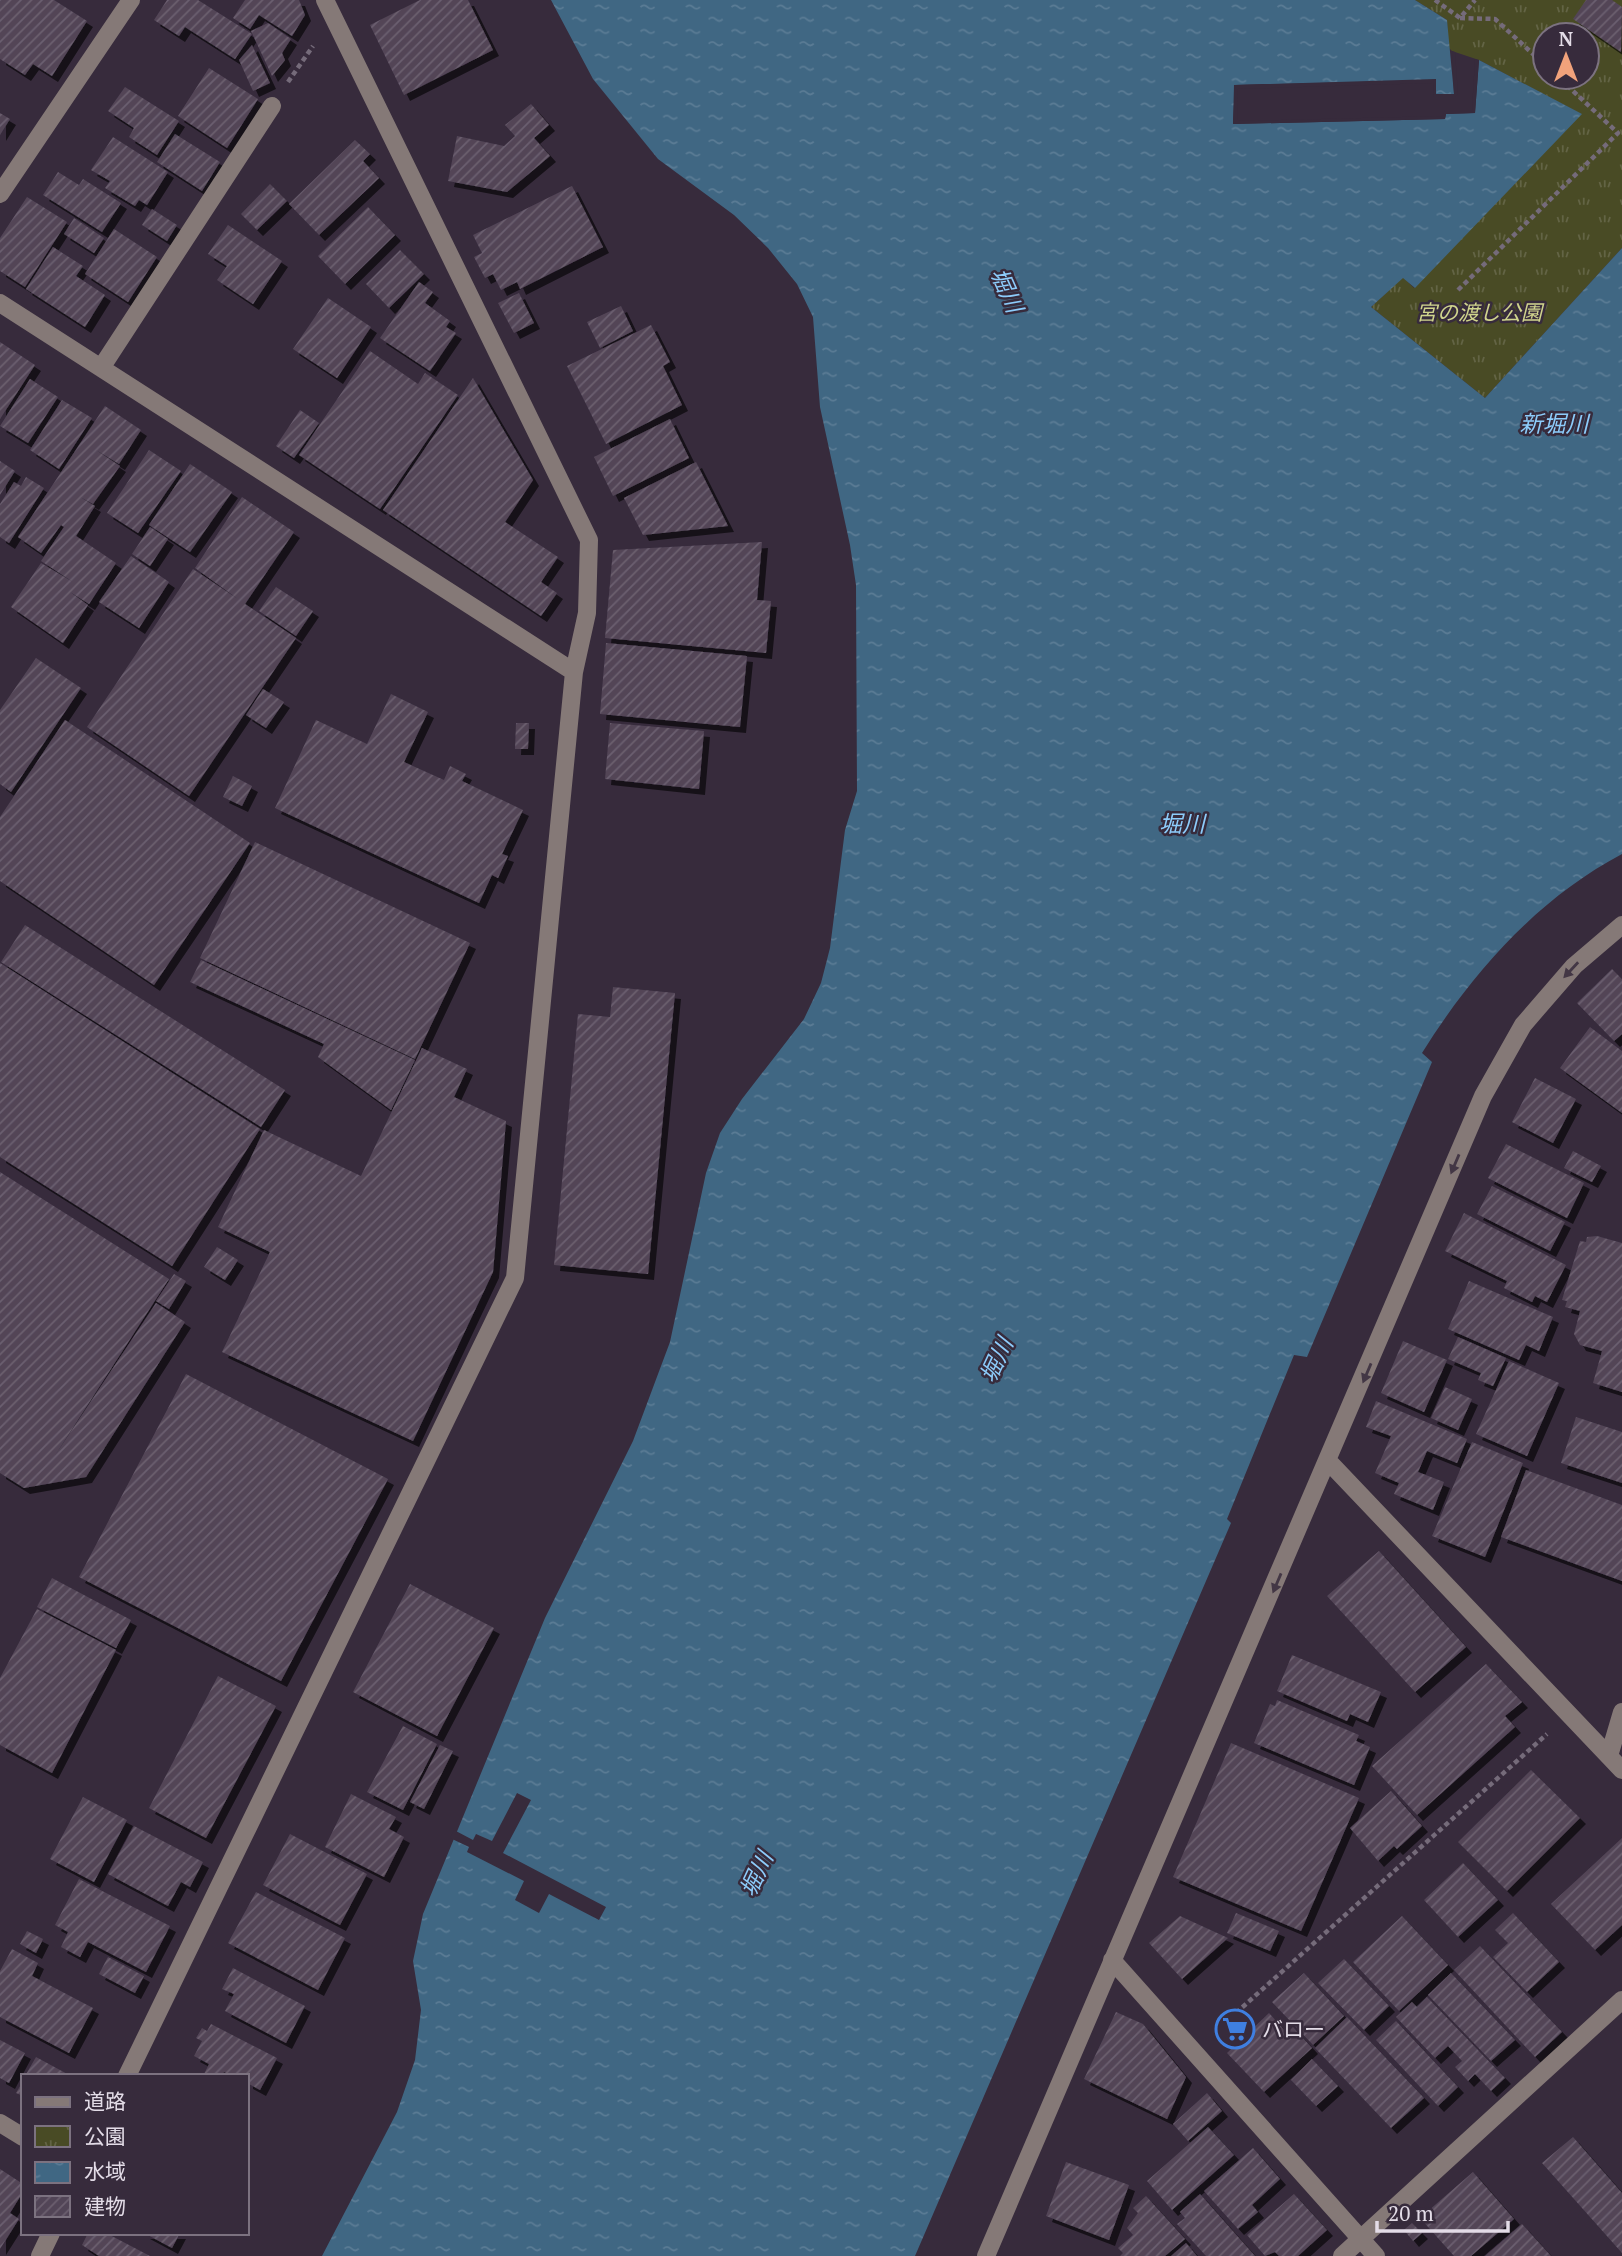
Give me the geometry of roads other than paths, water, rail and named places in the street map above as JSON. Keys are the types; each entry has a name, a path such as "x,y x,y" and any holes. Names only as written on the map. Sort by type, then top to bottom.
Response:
{"street":[{"path":"0,194 131,0"},
{"path":"128,2074 515,1279 573,672 587,613 589,540 325,0"},
{"path":"101,368 272,106"},
{"path":"0,303 573,672"},
{"path":"986,2256 1329,1462 1483,1096 1523,1025 1574,966 1622,925"},
{"path":"1329,1462 1622,1770"},
{"path":"1609,1756 1622,1712"},
{"path":"1112,1960 1376,2256"},
{"path":"1342,2256 1622,2000"},
{"path":"0,2123 21,2136"},
{"path":"40,2256 50,2235"}],"water":[{"name":"堀川","path":"551,0 1415,0 1447,20 1454,94 1436,94 1436,80 1235,85 1233,124 1445,119 1446,114 1475,113 1479,60 1531,87 1531,91 1538,91 1582,114 1415,288 1403,278 1371,307 1485,398 1622,248 1622,854 1562,893 1509,940 1462,994 1422,1053 1432,1062 1307,1357 1294,1355 1227,1519 1231,1523 915,2256 322,2256 397,2112 415,2060 421,2010 413,1961 423,1914 545,1618 633,1441 670,1342 706,1173 720,1133 742,1099 804,1019 821,983 830,948 845,830 857,791 856,585 820,407 813,317 797,284 768,248 734,215 658,159 593,79"}],"place":[{"name":"バロー","path":"1235,2029"}],"park label":[{"name":"宮の渡し公園","path":"1479,312"}],"water label":[{"name":"新堀川","path":"1554,423"}]}
